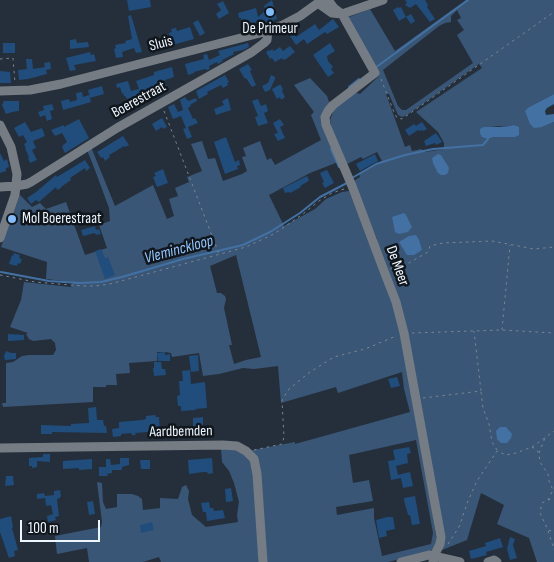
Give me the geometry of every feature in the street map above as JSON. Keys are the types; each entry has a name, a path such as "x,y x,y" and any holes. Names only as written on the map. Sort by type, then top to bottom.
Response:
{"street":[{"path":"328,0 342,14 375,73"},
{"path":"320,2 332,13 342,14 383,0"},
{"name":"Sluis","path":"0,91 37,89 61,84 268,30 291,21 320,2"},
{"name":"Boerestraat","path":"0,187 16,186 31,182 89,145 252,52 267,40 268,30"},
{"name":"De Meer","path":"375,73 333,105 325,117 326,125 352,186 396,302 404,333 441,538 434,559"},
{"path":"0,125 11,147 16,174 15,195 0,238"},
{"path":"0,207 8,215"},
{"name":"Aardbemden","path":"0,448 224,445 237,446 246,451"},
{"path":"246,451 254,460 257,474 263,562"},
{"path":"401,562 429,555 434,559 460,562"},
{"path":"488,562 494,560 497,562"}],"path":[{"path":"375,73 380,78 397,118 402,119 554,12"},
{"path":"0,59 12,58 15,91"},
{"path":"161,103 218,254"},
{"path":"0,275 35,282 95,286 110,284 246,247 274,234 332,193 352,186"},
{"path":"384,271 407,264 428,252 430,246 443,243 492,241 534,249 554,247"},
{"path":"502,330 510,244"},
{"path":"474,330 483,408 489,424 492,442 498,451 506,455 516,453 532,447 554,431"},
{"path":"246,451 282,444 284,437 282,400 289,389 310,372 334,357 365,349 404,333 502,330 554,333"},
{"path":"416,399 480,391"},
{"path":"539,454 546,438"},
{"path":"532,447 537,450 540,462 548,474 553,491 548,500"},
{"path":"447,545 459,527 477,481 498,451"},
{"path":"554,498 542,503 540,512 554,549"},
{"path":"548,530 554,532"}],"shaded area":[{"path":"466,0 554,0 554,94 529,107 542,127 554,122 554,562 537,562 529,538 497,524 504,505 481,493 467,540 442,550 395,306 428,481 436,537 436,544 431,551 388,562 161,562 159,557 143,562 89,562 87,548 57,554 55,536 101,527 97,482 102,483 103,502 106,509 117,507 117,494 138,496 142,499 143,510 160,508 160,498 178,499 182,487 186,485 189,491 188,499 192,515 206,527 238,522 239,502 229,471 222,462 221,449 243,452 295,442 295,444 410,412 402,372 338,393 336,387 281,403 278,366 254,369 243,368 203,376 199,353 172,357 171,353 165,352 157,352 157,361 129,363 130,373 116,374 117,385 93,387 93,402 3,407 2,403 6,403 6,363 13,362 22,356 53,355 56,350 55,343 51,339 33,341 29,339 26,334 28,333 10,327 21,300 24,282 71,287 73,282 46,279 47,262 1,247 20,195 32,207 40,203 46,209 66,202 85,255 107,248 99,225 110,221 109,208 87,150 91,147 115,206 153,185 167,219 174,216 169,199 178,196 175,188 189,182 187,177 202,171 191,144 202,141 208,159 215,158 223,181 247,171 242,157 246,156 243,148 260,141 267,160 271,158 275,165 321,140 311,115 314,112 294,85 310,78 327,96 330,105 325,116 338,162 310,173 269,195 284,226 315,209 326,199 349,191 369,242 377,239 352,182 360,177 359,173 382,161 377,152 345,165 330,120 335,107 354,92 360,94 379,76 348,19 349,17 370,9 395,51","holes":["457,10 461,18 457,20 464,30 457,35 473,63 406,110 402,110 398,106 383,70 439,26 451,22 451,16","479,64 482,68 416,112 438,132 444,143 444,149 425,152 421,149 412,151 410,145 405,147 386,94 389,94 398,115 402,117","513,125 514,137 494,137 488,139 491,127","236,255 261,357 234,364 229,345 232,345 224,308 226,299 221,293 217,293 210,266","416,440 433,533 431,544 382,556 374,518 374,508 337,515 336,507 373,501 369,480 353,483 349,455"]},
{"path":"554,94 554,104 545,111 546,115 554,114 554,122 534,128 530,124 525,111"},
{"path":"513,125 519,127 519,135 515,137 494,137 488,139 482,137 480,133 480,129 484,127"},
{"path":"438,154 441,155 449,168 448,173 445,175 438,173 433,163 432,158"},
{"path":"404,213 412,227 408,232 399,234 395,232 392,217"},
{"path":"416,235 422,250 414,255 407,255 399,242 409,236"},
{"path":"500,427 506,427 512,434 507,443 501,443 497,439 496,431"}],"building":[{"path":"127,0 150,0 151,7 129,11"},
{"path":"272,0 277,19 273,20 274,22 266,25 263,20 242,24 238,13 256,8 258,17 266,10 264,6"},
{"path":"405,0 425,0 435,19 430,22 416,4 410,8 405,5 407,3"},
{"path":"223,1 229,13 219,19 216,14 221,10 217,4"},
{"path":"401,7 406,17 399,21 393,10"},
{"path":"411,14 415,21 411,24 406,17"},
{"path":"131,15 142,52 136,53 134,48 122,52 123,57 116,58 115,45 126,43 125,41 132,39 128,16"},
{"path":"333,19 339,27 327,34 325,32 307,44 304,39 296,45 290,36 294,33 296,37 315,24 319,30"},
{"path":"198,20 205,33 200,36 193,23"},
{"path":"190,27 194,39 172,45 169,33 172,32 171,29 176,28 177,31"},
{"path":"76,39 77,43 88,42 89,47 70,49 70,40"},
{"path":"3,43 15,43 15,53 3,53"},
{"path":"248,43 249,47 233,52 234,54 218,64 217,62 209,66 210,69 188,75 185,64 204,59 203,55 207,54 209,60 220,55 218,51"},
{"path":"330,43 335,51 327,56 334,73 328,77 313,55"},
{"path":"290,46 295,52 286,59 283,60 282,58 275,62 272,58 270,59 266,52 272,49 274,51 280,47 283,51"},
{"path":"90,52 91,55 94,54 96,61 74,65 76,70 70,71 66,58"},
{"path":"26,59 32,59 33,69 45,67 44,63 50,62 51,69 46,70 47,74 19,80 18,70 27,69"},
{"path":"248,64 252,70 250,71 256,85 252,87 239,69"},
{"path":"172,67 174,77 165,80 167,87 158,91 127,99 122,94 120,87 117,88 116,84 128,81 131,91 139,89 136,81 154,75 154,72"},
{"path":"0,71 10,72 11,83 0,83"},
{"path":"225,75 229,82 227,83 228,85 223,88 221,85 207,92 208,94 199,99 196,91"},
{"path":"271,75 275,79 270,90 265,92 262,86 268,83"},
{"path":"281,85 285,97 281,100 280,97 277,99 272,89"},
{"path":"102,86 104,94 90,98 88,90"},
{"path":"82,92 83,97 89,95 91,102 63,110 61,101 69,99 70,102 77,100 76,93"},
{"path":"185,97 188,101 196,98 197,101 188,108 193,119 195,118 198,123 188,127 192,137 187,139 183,129 186,128 181,116 173,119 168,107 174,104 178,112 183,110 180,100"},
{"path":"228,98 231,110 216,115 214,109 224,105 222,101"},
{"path":"258,99 261,106 266,104 268,111 264,113 268,123 258,126 255,117 258,116 252,101"},
{"path":"4,101 19,101 19,111 6,114 2,105"},
{"path":"52,104 54,110 50,111 52,119 47,121 45,115 40,117 38,112 44,110 43,106"},
{"path":"162,118 167,127 163,129 162,127 156,131 152,124"},
{"path":"79,119 89,138 65,153 62,147 67,142 62,133 55,136 51,130 64,125 64,127"},
{"path":"280,119 284,125 280,127 285,138 278,141 274,134 278,133 273,123"},
{"path":"25,122 31,132 42,128 45,136 33,141 36,148 32,150 37,160 30,163 24,144 27,142 23,135 19,137 14,128"},
{"path":"422,122 427,129 423,131 418,130 409,136 405,130 414,124 416,126"},
{"path":"436,133 442,142 426,146 424,141"},
{"path":"123,136 129,145 109,155 110,157 105,161 103,157 101,158 97,152"},
{"path":"226,137 235,162 239,160 240,165 237,166 238,169 225,174 214,142"},
{"path":"0,153 4,161 7,159 9,167 6,168 6,171 0,173"},
{"path":"375,154 378,161 360,171 356,164"},
{"path":"85,160 90,168 86,171 85,168 70,178 71,180 61,188 57,190 56,187 39,202 36,200 31,204 27,198 56,175 57,177"},
{"path":"163,169 168,183 157,187 153,177 156,176 154,173"},
{"path":"327,170 334,183 325,188 320,173"},
{"path":"307,176 309,180 301,187 290,193 285,193 283,188"},
{"path":"95,226 96,230 99,229 101,234 96,235 95,233 83,236 81,230"},
{"path":"101,249 105,258 108,257 115,275 105,279 95,251"},
{"path":"14,253 20,255 19,258 22,259 17,266 9,264"},
{"path":"8,334 24,335 24,340 8,341"},
{"path":"6,351 16,353 16,359 5,360"},
{"path":"165,352 165,355 170,354 170,361 158,361 157,353"},
{"path":"198,355 199,371 191,372 189,356"},
{"path":"154,362 161,362 162,369 165,369 166,375 154,376"},
{"path":"190,370 191,384 205,382 207,408 181,411 181,406 178,406 177,396 180,395 179,381 183,381 182,371"},
{"path":"397,377 400,386 391,388 388,379"},
{"path":"96,407 97,420 103,420 107,433 52,432 52,434 41,434 41,425 71,426 71,424 89,423 88,408"},
{"path":"155,415 159,417 160,431 135,433 136,435 131,433 121,434 121,436 113,437 112,429 119,428 119,422 142,420 146,419 146,416"},
{"path":"203,417 203,427 193,427 193,418"},
{"path":"409,447 411,453 407,454 408,463 396,466 398,475 410,472 413,486 403,488 401,478 391,480 388,461 395,460 393,450"},
{"path":"43,454 50,454 50,462 37,461 37,467 32,468 32,466 29,466 29,458 43,457"},
{"path":"120,458 129,458 129,465 122,467 122,470 112,470 112,473 107,474 108,476 99,476 99,467 106,467 106,459 110,459 111,465 120,464"},
{"path":"212,458 213,473 189,474 188,460"},
{"path":"92,459 92,469 63,469 63,461"},
{"path":"140,460 150,460 150,469 141,469"},
{"path":"6,476 13,476 14,485 5,486"},
{"path":"231,488 233,501 226,502 225,489"},
{"path":"60,490 61,496 57,499 59,516 55,517 56,520 48,522 47,516 53,514 51,505 46,506 45,497 37,499 37,494 44,493 45,496 54,495 54,491"},
{"path":"415,496 420,524 412,525 404,498"},
{"path":"93,501 95,514 89,515 87,502"},
{"path":"209,502 210,508 213,508 214,511 223,510 225,518 207,521 206,512 203,512 201,503"},
{"path":"11,516 18,550 14,551 15,556 9,558 0,532 0,519"},
{"path":"393,517 395,529 386,531 387,536 379,538 376,520"},
{"path":"152,522 154,530 141,533 140,525"},
{"path":"510,537 515,539 513,545 517,558 510,560 507,549"},
{"path":"500,538 503,547 486,552 487,555 471,559 469,551 486,546 485,543"}],"waterway":[{"name":"Vleminckloop","path":"375,68 468,0"},
{"name":"Vleminckloop","path":"349,87 359,79"},
{"path":"352,178 376,164 405,155 433,149 483,145 488,139"},
{"name":"Vleminckloop","path":"331,149 339,167"},
{"name":"Vleminckloop","path":"1,272 49,281 80,283 101,282 122,277 183,259 243,245 270,232 300,213 320,197 347,183"}],"place":[{"name":"De Primeur","path":"270,12"},
{"name":"Mol Boerestraat","path":"12,219"}]}
